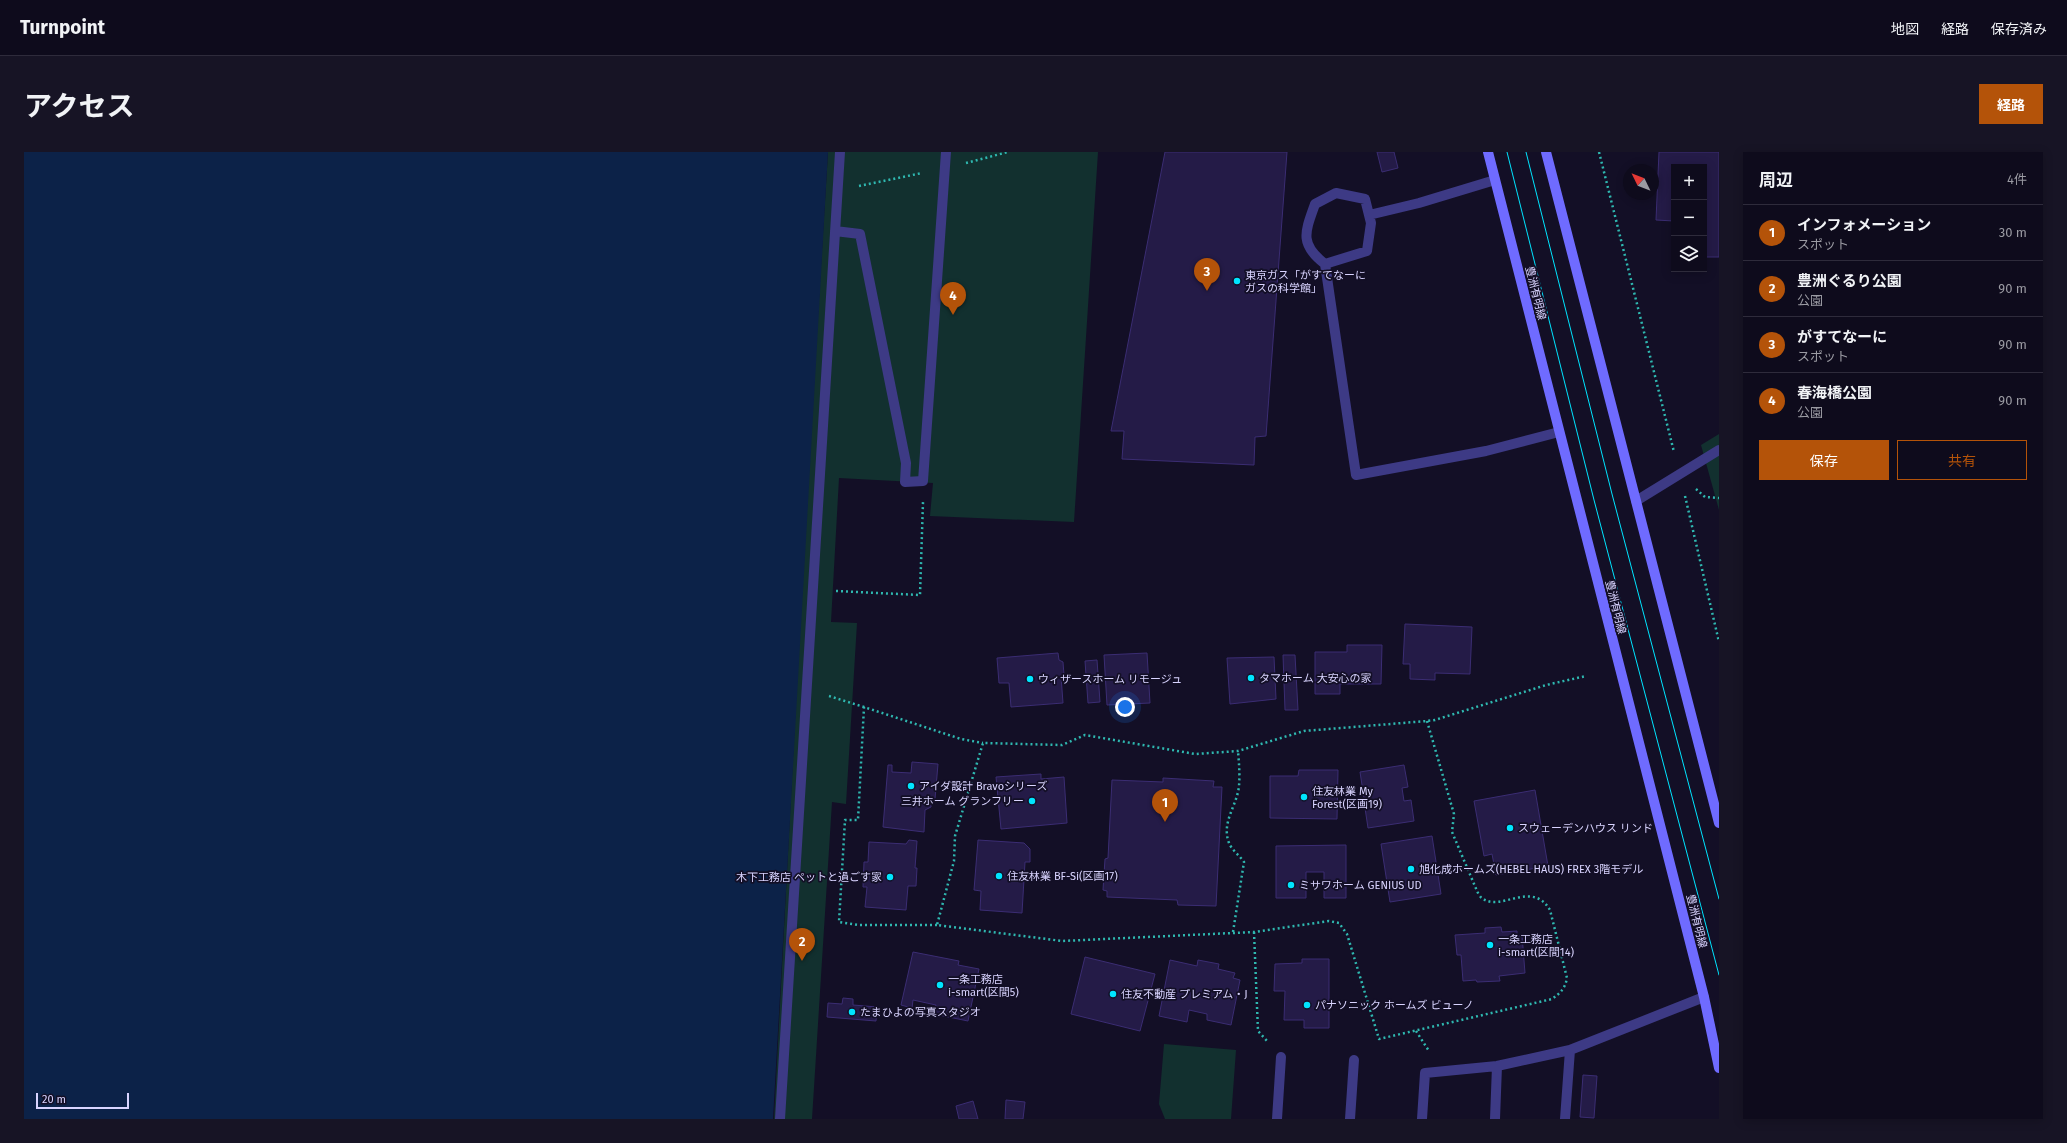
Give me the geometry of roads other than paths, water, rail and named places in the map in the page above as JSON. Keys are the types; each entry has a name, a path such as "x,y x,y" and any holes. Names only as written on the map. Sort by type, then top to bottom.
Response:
{"main road":[{"name":"豊洲有明線","path":"1488,152 1704,997 1719,1068"},
{"path":"1546,152 1719,823"}],"street":[{"path":"780,1119 840,152"},
{"path":"834,231 860,234 906,463 905,482 924,481 946,152"},
{"path":"1369,215 1419,203 1495,180"},
{"path":"1325,264 1367,251 1372,223 1365,200 1336,193 1314,204 1305,232 1312,255 1325,264 1356,475 1486,451 1559,432"},
{"path":"1636,501 1719,450"},
{"path":"1422,1119 1425,1073 1497,1066 1570,1050 1704,997"},
{"path":"1565,1119 1570,1050"},
{"path":"1277,1119 1281,1057"},
{"path":"1350,1119 1354,1060"},
{"path":"1495,1119 1497,1066"}],"water":[{"path":"24,152 828,152 773,1119 24,1119"}],"tram line":[{"path":"1507,152 1594,500 1719,975"},
{"path":"1526,152 1612,494 1719,899"}],"place":[{"name":"東京ガス「がすてなーに ガスの科学館」","path":"1237,281"},
{"name":"がすてなーに","path":"1207,291"},
{"name":"春海橋公園","path":"953,315"},
{"name":"タマホーム 大安心の家","path":"1251,678"},
{"name":"ウィザースホーム リモージュ","path":"1030,679"},
{"name":"アイダ設計 Bravoシリーズ","path":"911,786"},
{"name":"住友林業 My Forest(区画19)","path":"1304,797"},
{"name":"三井ホーム グランフリー","path":"1032,801"},
{"name":"インフォメーション","path":"1165,822"},
{"name":"スウェーデンハウス リンド","path":"1510,828"},
{"name":"旭化成ホームズ(HEBEL HAUS) FREX 3階モデル","path":"1411,869"},
{"name":"住友林業 BF-Si(区画17)","path":"999,876"},
{"name":"木下工務店 ペットと過ごす家","path":"890,877"},
{"name":"ミサワホーム GENIUS UD","path":"1291,885"},
{"name":"一条工務店 i-smart(区間14)","path":"1490,945"},
{"name":"豊洲ぐるり公園","path":"802,961"},
{"name":"一条工務店 i-smart(区間5)","path":"940,985"},
{"name":"住友不動産 プレミアム・J","path":"1113,994"},
{"name":"パナソニック ホームズ ビューノ","path":"1307,1005"},
{"name":"たまひよの写真スタジオ","path":"852,1012"}]}
